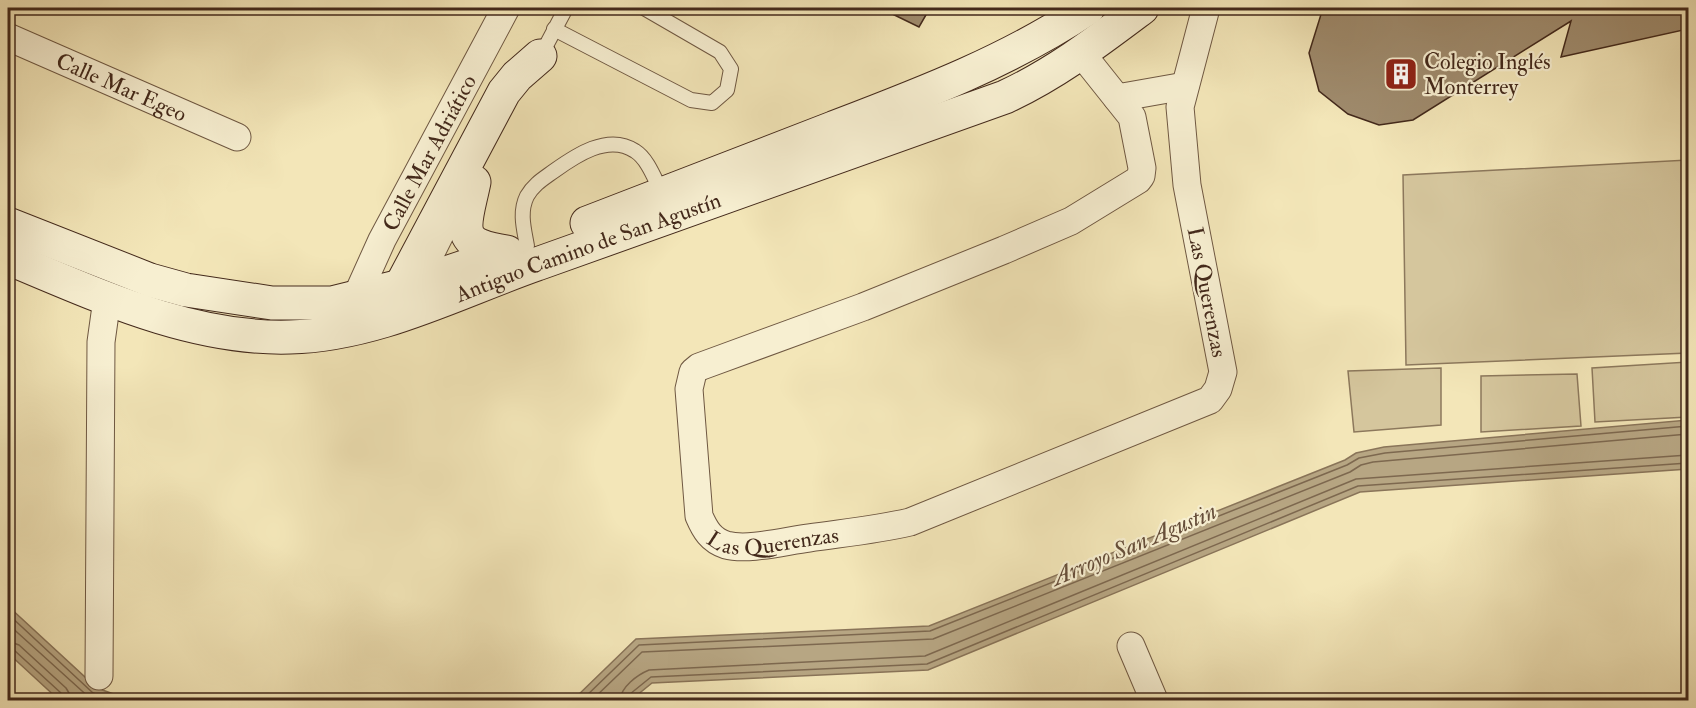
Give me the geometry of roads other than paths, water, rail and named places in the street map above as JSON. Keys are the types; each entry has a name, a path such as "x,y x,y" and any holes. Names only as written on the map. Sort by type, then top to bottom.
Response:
{"street":[{"name":"Calle Mar Adriático","path":"343,332 355,298 382,240 506,8"},
{"name":"Antiguo Camino de San Agustín","path":"8,258 107,299 177,321 228,333 288,338 343,332 381,323 436,275 517,249 939,88 1054,31 1088,8"},
{"name":"Antiguo Camino de San Agustín","path":"8,224 114,267 186,290 272,303 332,303 436,275 1005,97 1030,85 1081,53 1142,8"},
{"name":"Las Querenzas","path":"1081,53 1132,117 1142,168 1141,176 1071,221 863,307 699,367 693,372 689,389 699,516 705,530 716,541 728,546 745,547 867,531 909,522 1210,400 1218,389 1223,372 1187,185 1180,107 1206,8"},
{"name":"Calle Mar Egeo","path":"8,37 237,137"},
{"path":"381,323 436,275 504,92 547,43"},
{"path":"1117,98 1185,86"},
{"path":"476,177 466,218 466,231 471,241 485,249 517,249"},
{"path":"99,676 101,342 107,299"},
{"path":"1131,646 1154,700"}],"lane":[{"path":"518,98 566,8"},
{"path":"547,43 691,100 712,103 727,90 731,69 720,52 644,8"},
{"path":"517,249 522,209 526,197 535,184 578,154 610,145 629,148 637,152 651,171 662,193"},
{"path":"436,275 476,177"}],"water":[{"path":"1688,420 1688,469 1360,492 928,670 652,683 631,700 573,700 636,639 929,626 1345,460 1356,453 1384,447"},
{"path":"8,606 97,688 130,700 59,700 8,653"}],"place":[{"name":"Colegio Inglés Monterrey","path":"1401,74"}],"water label":[{"name":"Arroyo San Agustin","path":"1134,544"}]}
